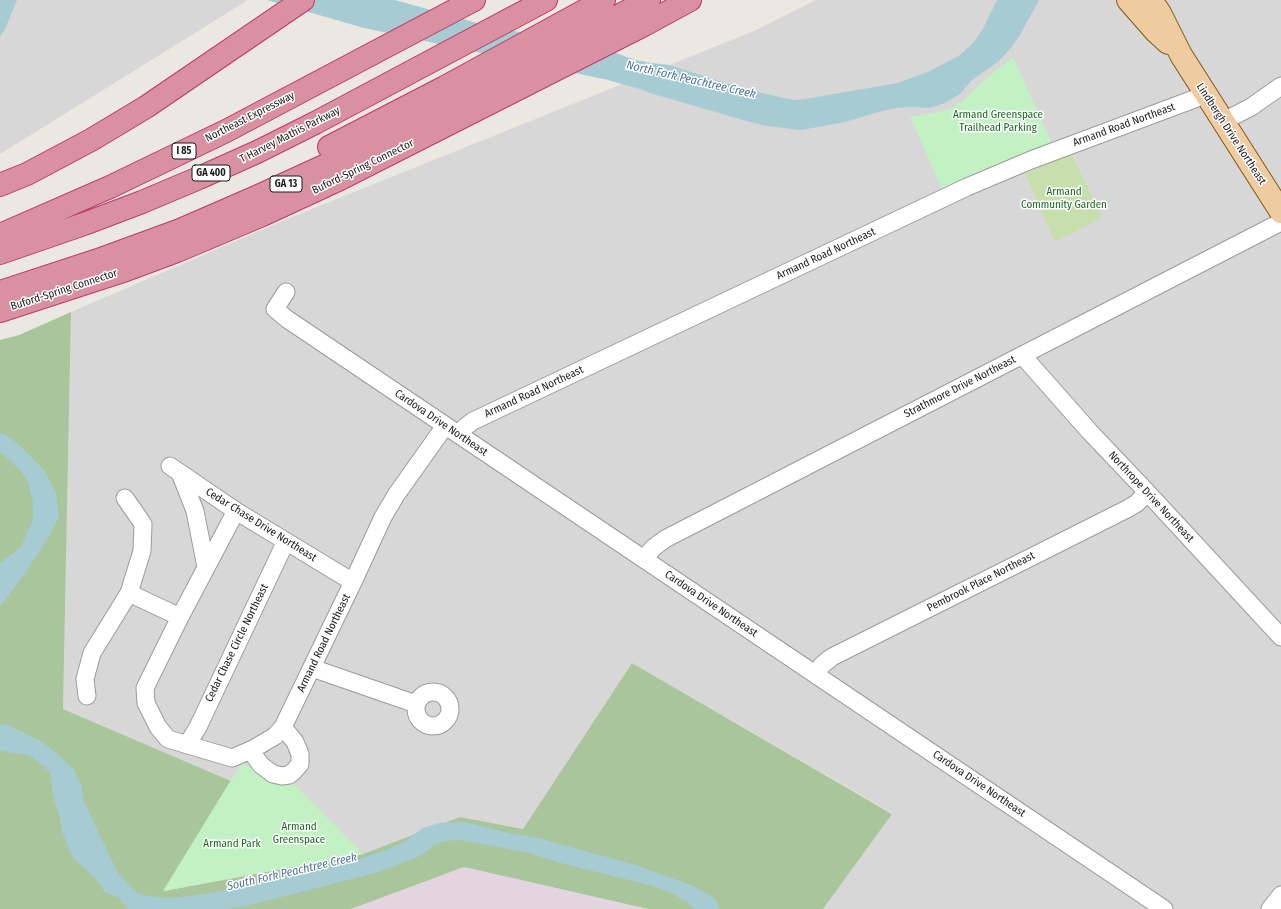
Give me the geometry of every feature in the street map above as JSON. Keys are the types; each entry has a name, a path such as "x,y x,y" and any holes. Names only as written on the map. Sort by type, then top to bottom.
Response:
{"highway":[{"path":"0,185 41,167 91,140 146,107 303,0"},
{"name":"Northeast Expressway","path":"0,235 110,187 226,131 474,0"},
{"name":"Buford-Spring Connector","path":"0,292 98,260 180,230 256,197 335,161 649,0"},
{"name":"Buford-Spring Connector","path":"0,311 126,270 177,251 260,216 340,178 644,25 690,0"},
{"name":"T Harvey Mathis Parkway","path":"0,252 92,221 142,202 257,152 315,123 542,2"},
{"path":"98,260 229,198 445,87 595,4"}],"main road":[{"name":"Lindbergh Drive Northeast","path":"1128,0 1156,32 1181,55"},
{"name":"Lindbergh Drive Northeast","path":"1151,0 1160,12 1181,55 1205,95 1281,212"}],"street":[{"path":"1222,122 1251,107 1281,86"},
{"name":"Armand Road Northeast","path":"279,731 312,668 383,518 396,495 452,430 465,427 473,421 967,187 1031,160 1205,95"},
{"name":"Strathmore Drive Northeast","path":"644,559 653,548 665,539 1281,222"},
{"name":"Cardova Drive Northeast","path":"286,292 274,309 286,319 1164,909"},
{"name":"Northrope Drive Northeast","path":"1022,355 1090,432 1148,492 1281,637"},
{"name":"Cedar Chase Drive Northeast","path":"206,567 195,511 175,470 236,511 353,582"},
{"name":"Pembrook Place Northeast","path":"816,674 822,665 832,657 1127,509 1148,492"},
{"path":"87,696 85,679 92,653 129,593 142,551 143,524 125,498"},
{"path":"236,511 180,617 145,688 146,703 158,727 168,739 232,758 250,750 279,731 295,742 300,754 300,764 289,775 282,776 273,774 261,764 250,750"},
{"name":"Cedar Chase Circle Northeast","path":"187,745 198,727 286,541"},
{"path":"129,593 180,617"},
{"path":"312,668 416,704"},
{"path":"1270,909 1281,895"}],"shaded area":[{"path":"0,0 248,0 0,154"},
{"path":"816,0 1281,0 1281,909 823,909 892,813 632,663 523,829 460,817 363,854 163,891 231,781 63,709 71,312 292,217 754,31"},
{"path":"464,867 648,909 351,909"}],"green space":[{"name":"Armand Greenspace Trailhead Parking","path":"1013,57 1051,142 942,189 910,117 949,110 964,100 981,83"},
{"name":"Armand Community Garden","path":"1071,153 1102,217 1055,242 1025,174"},
{"path":"71,312 63,709 231,781 164,891 363,854 460,817 523,829 632,663 892,814 823,909 648,909 464,867 351,909 0,909 0,340 19,335"},
{"path":"242,762 273,783 291,781 363,854 163,891"}],"water":[{"path":"0,0 17,0 5,29 0,36"},
{"name":"North Fork Peachtree Creek","path":"267,0 395,0 484,25 590,46 635,60 669,65 744,89 793,100 898,83 930,71 960,55 973,43 983,29 997,0 1039,0 1020,35 1010,49 999,61 971,81 960,94 945,103 929,108 895,108 845,122 801,130 767,126 750,122 608,80 364,28"},
{"path":"0,432 16,442 44,470 56,493 59,516 50,535 24,575 0,607 0,563 21,547 33,519 33,503 28,482 19,469 0,452"},
{"path":"6,724 42,742 59,755 75,771 81,785 84,802 118,873 141,895 170,898 192,896 238,888 349,862 384,851 404,842 423,828 439,823 466,822 509,833 534,837 636,865 696,887 715,899 720,909 695,909 673,894 653,886 561,863 526,852 459,840 445,841 435,845 420,856 379,872 246,906 226,909 129,909 118,898 104,891 94,877 73,858 63,834 59,814 53,796 50,772 29,755 0,751 0,725"}],"park label":[{"name":"Armand Greenspace","path":"299,833"},
{"name":"Armand Park","path":"232,844"}],"water label":[{"name":"South Fork Peachtree Creek","path":"292,872"}]}
